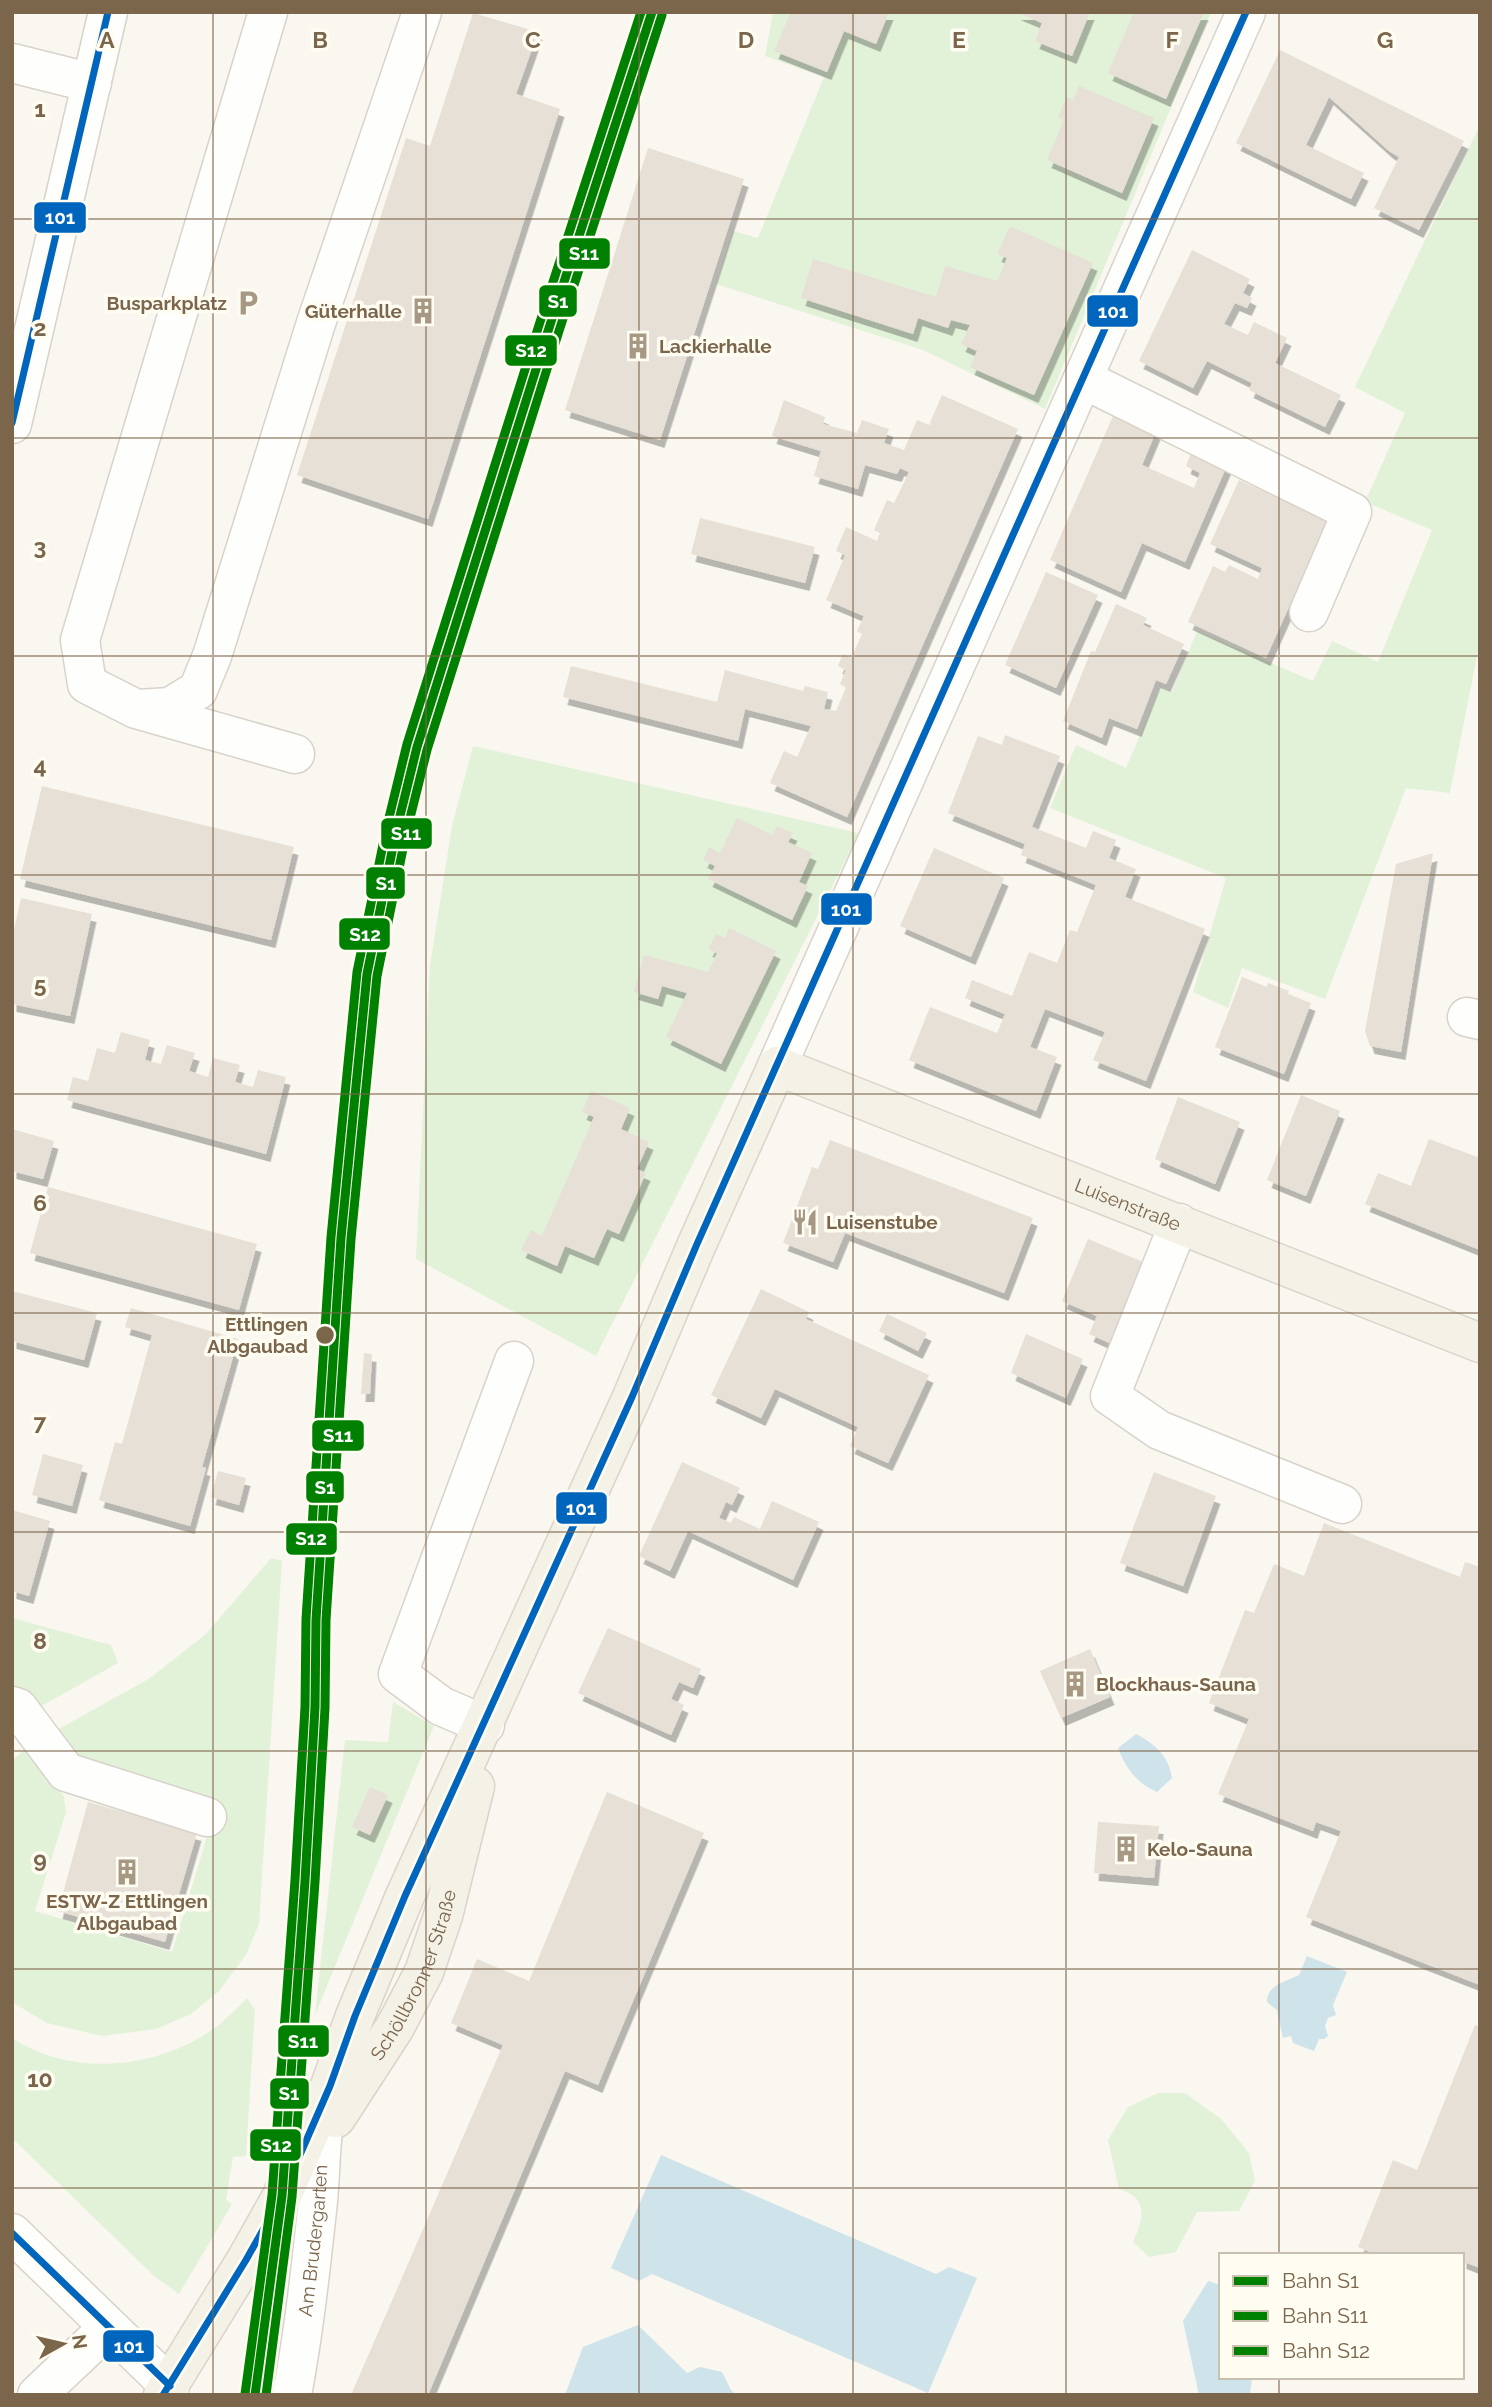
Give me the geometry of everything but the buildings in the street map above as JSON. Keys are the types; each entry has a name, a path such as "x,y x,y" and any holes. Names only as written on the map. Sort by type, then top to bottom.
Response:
{"main road":[{"name":"Luisenstraße","path":"778,1066 1480,1343"},
{"name":"Schöllbronner Straße","path":"166,2390 282,2196 330,2086 380,1954 485,1725 778,1066"},
{"name":"Schöllbronner Straße","path":"282,2196 320,2144 361,2076 395,2027 424,1972 443,1916 472,1803 485,1725"}],"street":[{"path":"12,424 108,12"},
{"path":"268,12 80,640 87,684 136,709 295,754"},
{"path":"136,709 170,707 198,690 316,323 422,12"},
{"name":"Schöllbronner Straße","path":"778,1066 1246,12"},
{"path":"12,64 92,83"},
{"path":"1083,379 1352,512 1309,612"},
{"path":"1179,1223 1110,1396 1159,1430 1342,1504"},
{"path":"485,1725 441,1706 398,1674 513,1361"},
{"path":"12,1706 18,1708 66,1772 207,1817"},
{"name":"Am Brudergarten","path":"292,2395 302,2342 318,2197 320,2144 330,2086"},
{"path":"12,2233 166,2390"},
{"path":"37,2395 108,2328"}],"green space":[{"path":"773,12 1211,12 1045,409 923,350 716,284 733,231 758,238 824,77 765,56"},
{"path":"1477,131 1480,132 1480,641 1450,793 1406,788 1325,999 1242,968 1228,1008 1193,992 1226,878 1050,808 1076,745 1126,768 1160,688 1172,692 1197,631 1313,681 1332,641 1378,662 1432,530 1365,502 1405,413 1355,387"},
{"path":"473,746 859,833 596,1356 416,1259 430,965 452,826"},
{"path":"271,1558 282,1561 259,1924 246,1955 219,1991 191,2014 156,2029 102,2036 47,2023 12,2002 12,1760 31,1745 64,1797 66,1812 35,1911 172,1952 216,1807 79,1765 57,1730 150,1678 206,1634"},
{"path":"12,1618 111,1645 118,1663 40,1707 12,1695"},
{"path":"393,1702 434,1726 315,2015 345,1740 388,1742"},
{"path":"247,1998 255,2010 246,2156 233,2157 226,2200 232,2204 179,2294 154,2276 12,2138 12,2038 36,2051 62,2059 118,2063 145,2059 172,2051 197,2039 220,2024"},
{"path":"1158,2093 1185,2093 1221,2119 1249,2153 1255,2181 1239,2211 1197,2212 1176,2252 1149,2257 1133,2242 1140,2225 1140,2203 1129,2193 1119,2189 1108,2140 1128,2107"}],"shaded area":[{"path":"1136,1734 1149,1742 1168,1763 1172,1778 1157,1792 1133,1774 1118,1748"},
{"path":"1307,1956 1347,1972 1333,2005 1336,2015 1328,2018 1325,2026 1328,2036 1319,2039 1314,2051 1293,2043 1291,2036 1283,2038 1277,2010 1267,2002 1274,1987 1299,1975"},
{"path":"661,2155 936,2274 949,2267 977,2278 928,2393 652,2274 639,2281 611,2268"},
{"path":"1208,2281 1219,2284 1219,2379 1252,2379 1250,2395 1199,2395 1183,2321"},
{"path":"638,2325 687,2373 700,2367 722,2372 736,2395 565,2395 583,2347"}],"rail line":[{"name":"S12","path":"245,2394 272,2195 295,1880 305,1707 306,1619 331,1237 357,972 407,744 641,12"},
{"name":"S1","path":"255,2395 282,2196 305,1881 315,1707 316,1620 341,1238 367,974 396,832 417,747 652,12"},
{"name":"S11","path":"266,2395 292,2197 315,1882 325,1708 326,1620 351,1239 377,976 406,834 427,750 662,15"}],"transit line":[{"name":"101","path":"12,423 108,12"},
{"name":"101","path":"163,2395 282,2196 330,2086 355,2016 405,1896 632,1397 697,1244 1246,12"},
{"name":"101","path":"12,2233 170,2386"}],"place":[{"name":"Busparkplatz","path":"248,303"},
{"name":"Güterhalle","path":"423,311"},
{"name":"Lackierhalle","path":"638,346"},
{"name":"Luisenstube","path":"805,1222"},
{"name":"Ettlingen Albgaubad","path":"325,1335"},
{"name":"Blockhaus-Sauna","path":"1075,1684"},
{"name":"Kelo-Sauna","path":"1126,1849"},
{"name":"ESTW-Z Ettlingen Albgaubad","path":"127,1872"}]}
